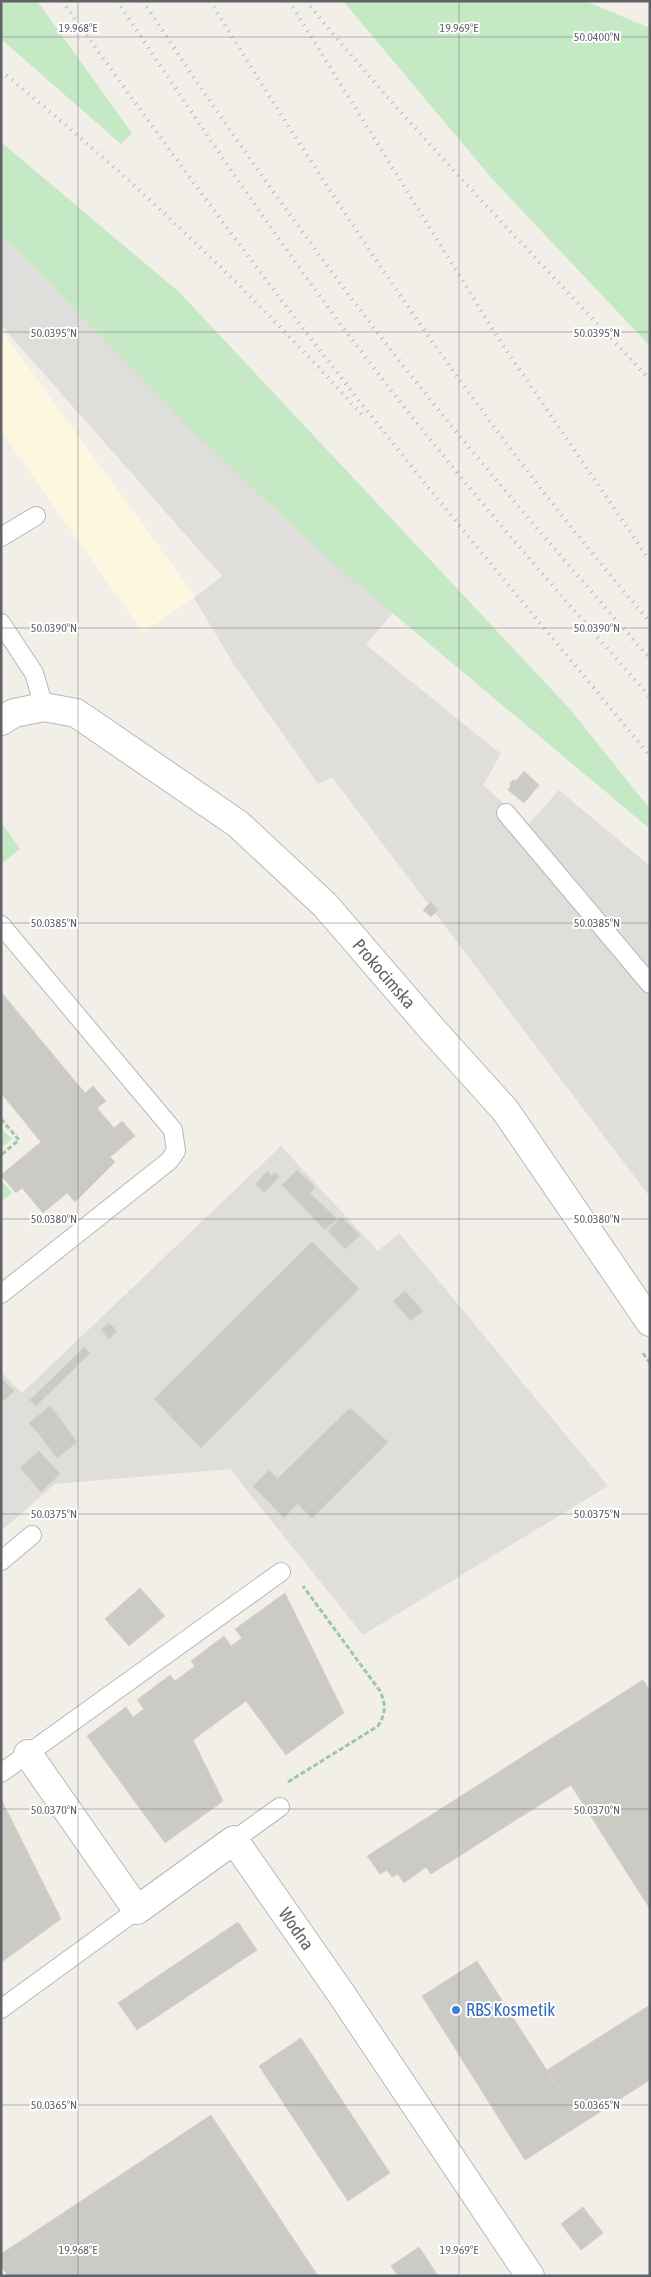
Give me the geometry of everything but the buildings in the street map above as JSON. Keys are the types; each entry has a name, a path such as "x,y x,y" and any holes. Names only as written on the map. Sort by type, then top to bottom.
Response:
{"street":[{"path":"1,722 14,713 44,707"},
{"name":"Prokocimska","path":"44,707 76,713 238,824 325,905 431,1028 505,1110 650,1322"},
{"path":"28,1754 137,1910 234,1840"},
{"name":"Wodna","path":"234,1840 340,1992 530,2276"}],"lane":[{"path":"1,537 36,516"},
{"path":"1,623 34,673 44,707"},
{"path":"506,813 650,984"},
{"path":"1,925 173,1130 176,1151 169,1161 1,1294"},
{"path":"1,1561 32,1535"},
{"path":"1,1773 281,1572"},
{"path":"234,1840 280,1807"},
{"path":"1,2009 137,1910"}],"path":[{"path":"1,1118 19,1140 1,1155"},
{"path":"280,1807 270,1793 378,1726 384,1716 385,1702 380,1691 296,1577 281,1572"}],"shaded area":[{"path":"1,189 402,601 366,645 501,754 483,785 528,825 559,790 650,866 650,1197 332,777 318,784 233,663 194,598 222,576 1,325"},
{"path":"1,330 195,596 143,633 1,431"},
{"path":"281,1146 378,1251 399,1233 608,1486 363,1635 230,1469 55,1484 1,1531 1,1372 22,1393"}],"green space":[{"path":"1,1 37,1 132,133 121,144 1,39"},
{"path":"343,1 585,1 650,28 650,346 495,182"},
{"path":"1,142 180,293 569,708 650,809 650,829 327,558 192,430 1,233"},
{"path":"1,822 20,849 1,864"},
{"path":"1,1128 12,1139 1,1148"},
{"path":"1,1180 12,1193 1,1202"}],"railway":[{"path":"62,1 215,211 332,366 441,503 650,756"},
{"path":"117,1 252,200 357,346 488,509 650,697"},
{"path":"143,1 196,81 279,199 335,277 398,359 504,489 650,659"},
{"path":"210,1 364,242 473,398 589,549 650,622"},
{"path":"289,1 500,341 650,561"},
{"path":"306,1 431,146 650,380"},
{"path":"1,71 96,152 189,236 278,325 363,416"}],"place":[{"name":"RBS Kosmetik","path":"456,2010"}]}
